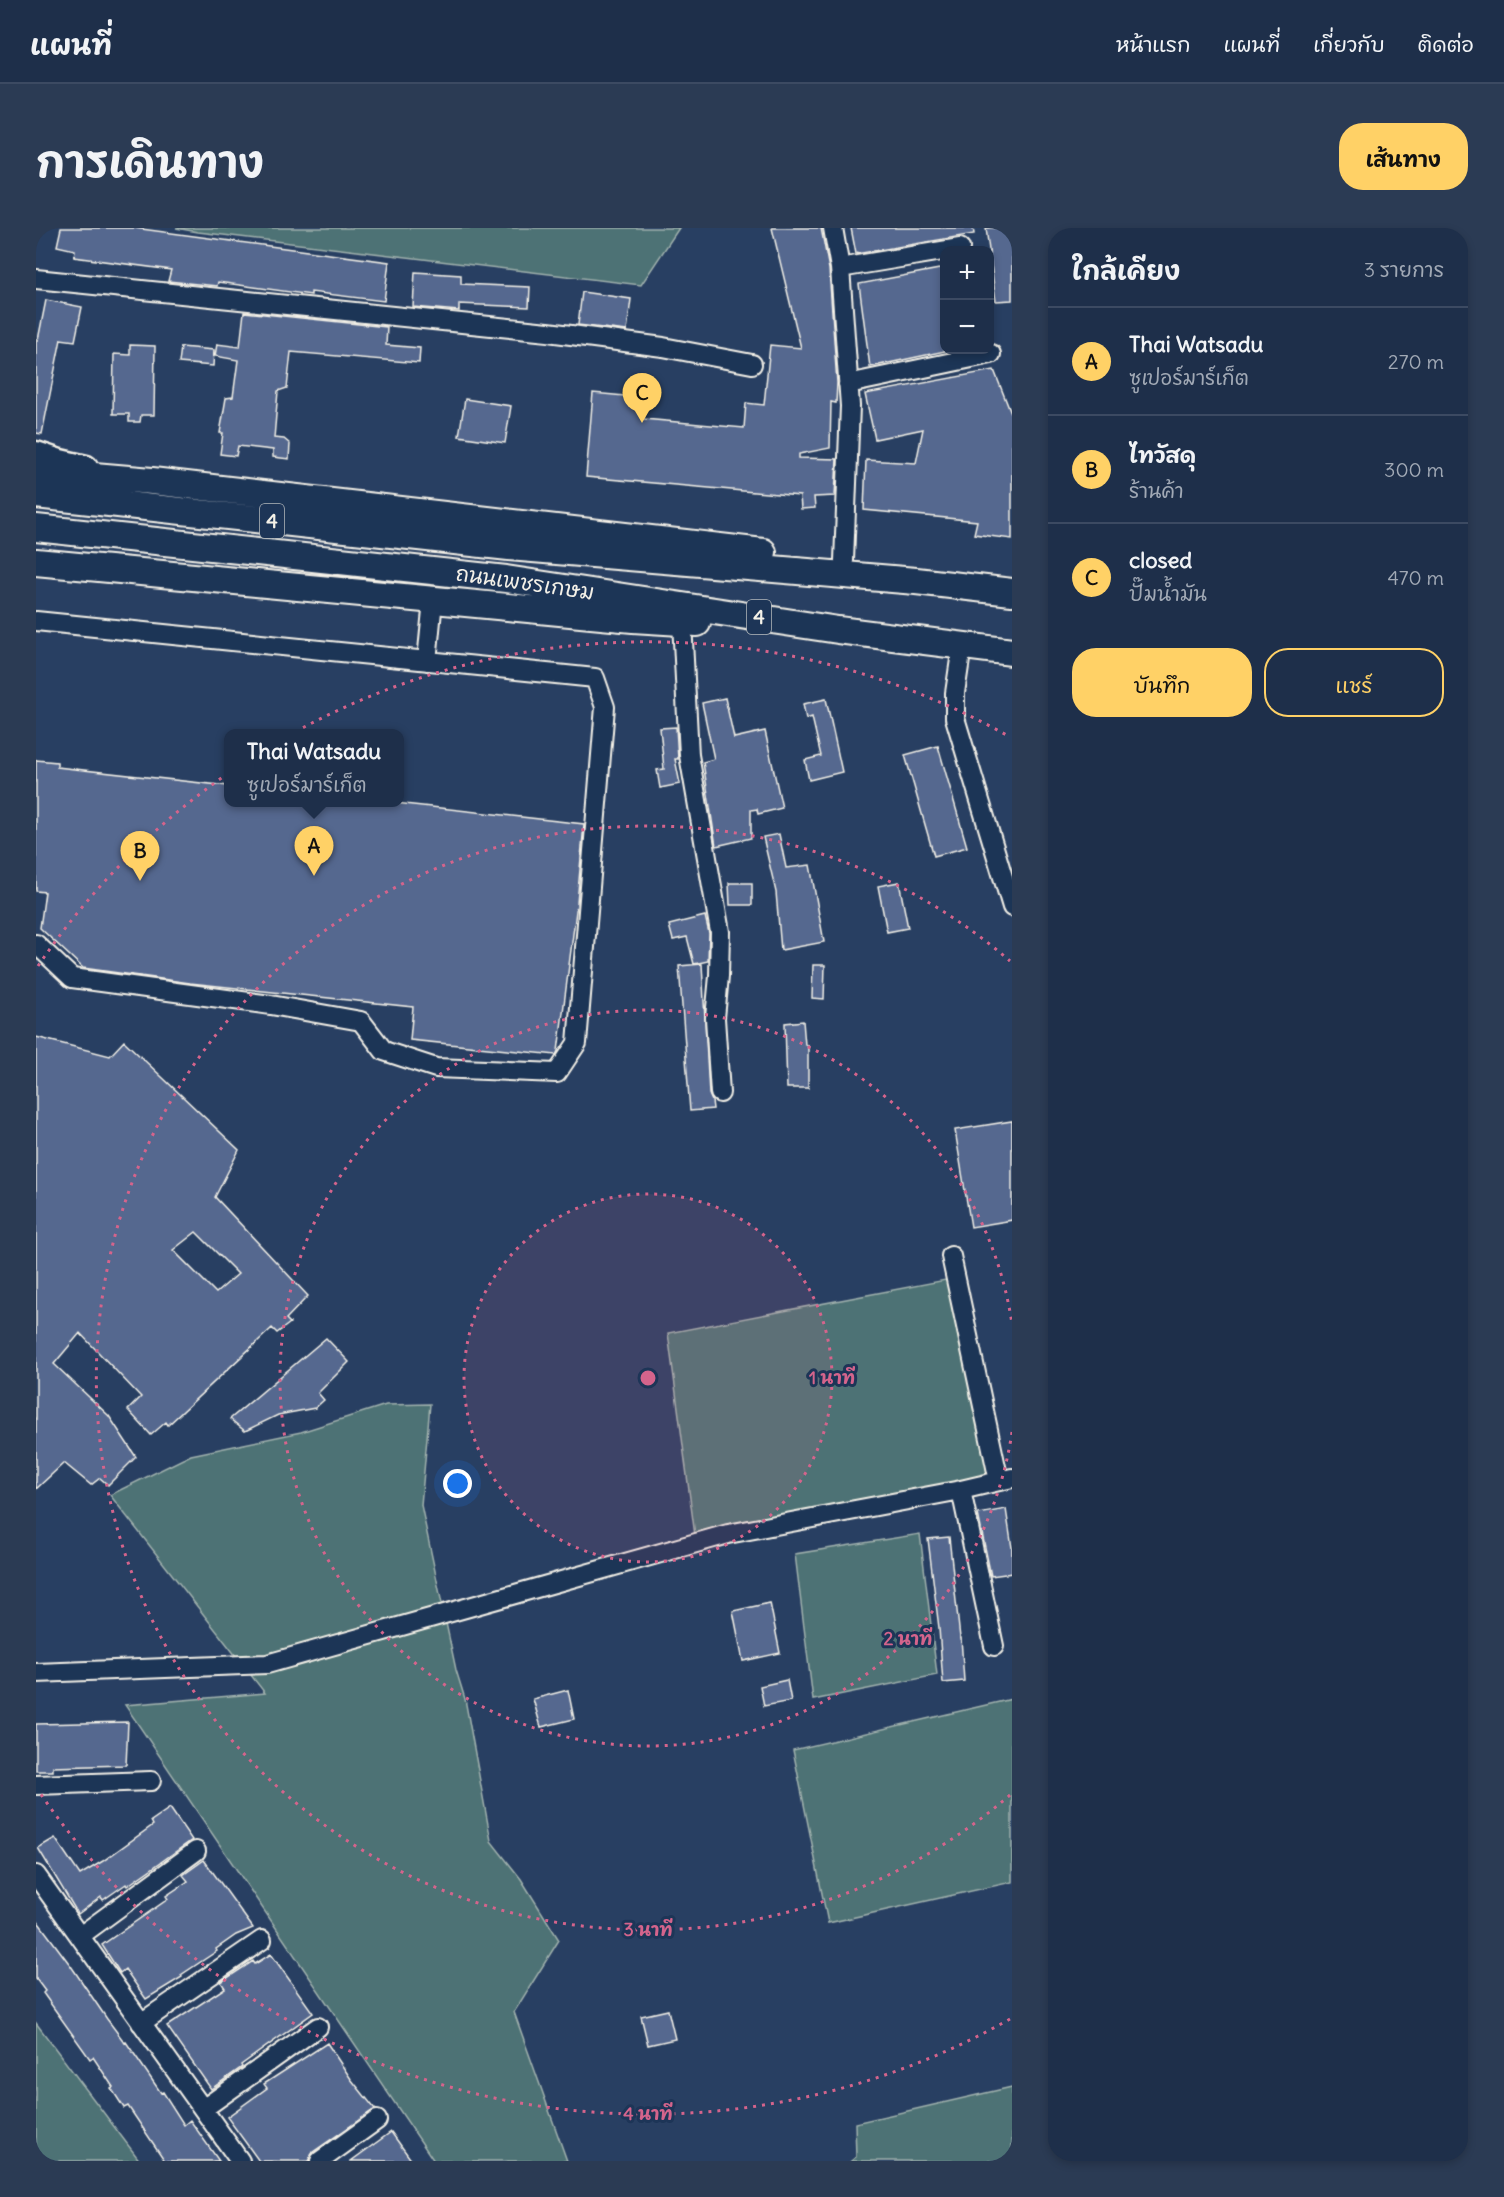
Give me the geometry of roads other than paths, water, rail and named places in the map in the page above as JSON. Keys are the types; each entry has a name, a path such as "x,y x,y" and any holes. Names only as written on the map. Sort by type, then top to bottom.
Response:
{"highway":[{"path":"36,471 152,481 844,561 916,581"},
{"name":"ถนนเพชรเกษม","path":"36,495 509,547 916,581 1012,592"},
{"name":"ถนนเพชรเกษม","path":"36,528 506,579 838,630 1012,652"},
{"path":"38,563 633,619 838,630"}],"main road":[{"path":"36,453 60,461 152,481"}],"street":[{"path":"833,228 840,268 850,406 844,561"},
{"path":"840,268 940,251"},
{"path":"36,279 549,332 663,347 752,364"},
{"path":"848,384 991,354"},
{"path":"427,661 433,600"},
{"path":"36,621 595,678 605,707 578,1043 557,1072 436,1068 384,1051 361,1021 271,1005 72,978 36,944"},
{"path":"682,622 689,755 720,932 715,1018 720,1093"},
{"path":"962,646 955,693 955,718 1012,907"},
{"path":"36,1673 267,1664 728,1534 961,1490 1006,1479 951,1256"},
{"path":"961,1490 994,1646"},
{"path":"36,1785 151,1781"},
{"path":"80,1936 196,1851"},
{"path":"36,1875 240,2161"},
{"path":"141,2023 262,1940"},
{"path":"203,2109 318,2027"},
{"path":"320,2161 377,2121"}],"place":[{"name":"closed","path":"642,423"},
{"name":"Thai Watsadu","path":"314,876"},
{"name":"ไทวัสดุ","path":"140,881"}]}
